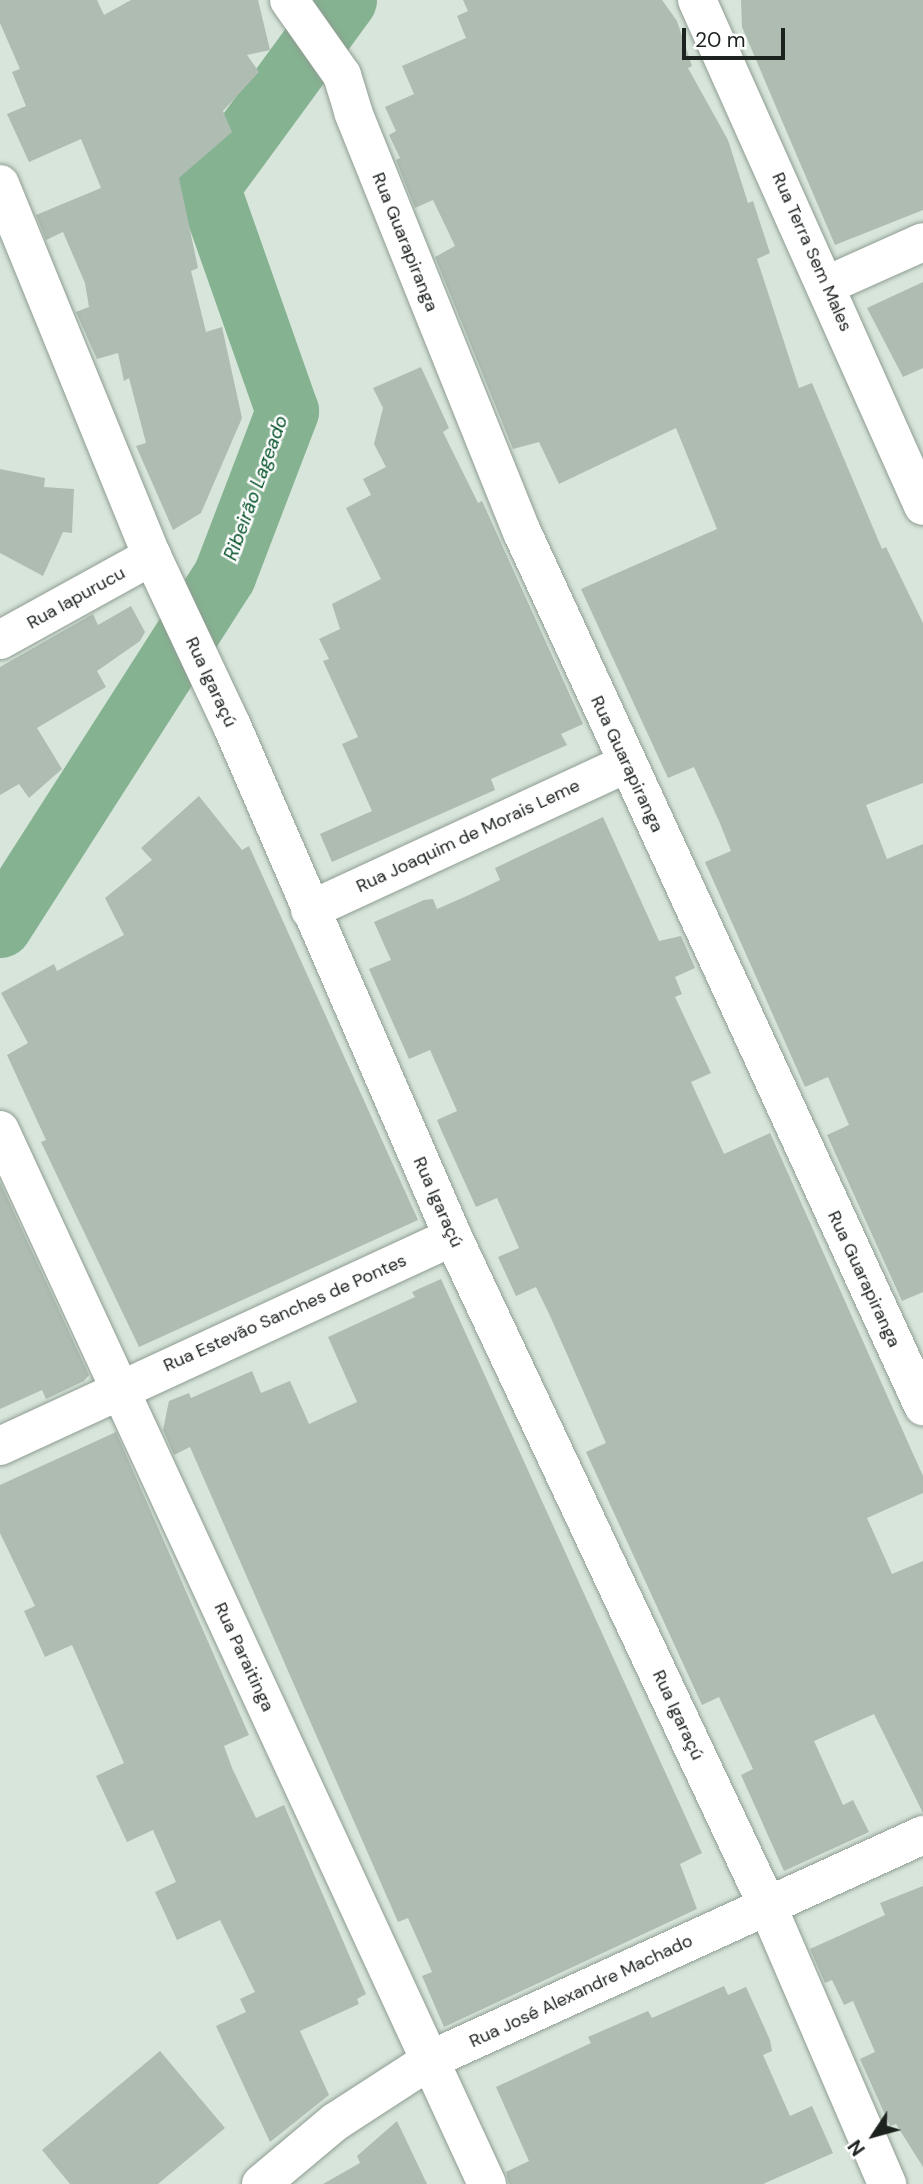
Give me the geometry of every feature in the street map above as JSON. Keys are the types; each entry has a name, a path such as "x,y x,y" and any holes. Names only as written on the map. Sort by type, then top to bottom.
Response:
{"street":[{"name":"Rua Guarapiranga","path":"289,0 342,75 353,113 522,532 626,764 923,1406"},
{"name":"Rua Terra Sem Males","path":"707,3 923,506"},
{"name":"Rua Igaraçú","path":"4,197 154,562 216,691 453,1237 767,1905 887,2184"},
{"path":"827,285 923,242"},
{"name":"Rua Iapurucu","path":"0,640 154,562"},
{"name":"Rua Joaquim de Morais Leme","path":"310,910 626,764"},
{"name":"Rua Paraitinga","path":"0,1130 118,1389 432,2059 487,2184"},
{"name":"Rua Estevão Sanches de Pontes","path":"0,1446 118,1389 453,1237"},
{"name":"Rua José Alexandre Machado","path":"261,2184 335,2122 432,2059 923,1835"}],"building":[{"path":"0,0 97,0 104,15 131,0 258,0 270,50 247,55 259,72 223,111 232,132 179,178 198,268 191,271 206,332 222,327 242,418 201,513 173,530 136,446 146,443 129,378 124,381 118,353 97,359 76,312 89,307 85,283 63,232 46,240 36,215 101,188 81,139 29,162 7,114 26,106 12,72 20,69 0,23"},
{"path":"463,0 662,0 677,21 692,66 688,68 728,140 748,203 753,201 770,253 757,259 799,388 812,383 882,549 886,547 923,623 923,783 866,805 887,859 923,844 923,1292 902,1301 827,1135 849,1125 828,1077 805,1087 705,862 731,851 719,821 694,767 668,778 581,589 717,529 676,428 559,484 539,442 513,449 435,257 455,246 433,200 415,208 396,160 400,158 389,135 396,131 385,107 414,94 402,66 466,38 457,16 468,11"},
{"path":"741,0 923,0 923,210 835,245 742,27"},
{"path":"923,282 923,368 903,377 867,308"},
{"path":"421,367 449,428 443,432 478,503 482,501 583,724 561,734 567,745 491,779 495,790 332,862 320,834 372,811 342,744 358,737 323,661 329,659 319,639 340,629 332,604 381,579 346,508 371,495 363,479 386,467 374,444 383,408 373,388"},
{"path":"0,469 45,478 44,487 74,489 72,533 63,532 43,576 0,553"},
{"path":"131,606 145,632 140,641 97,671 106,687 37,728 62,769 29,798 19,784 0,795 0,667 93,614 98,625"},
{"path":"199,796 242,850 249,846 418,1220 139,1347 41,1142 46,1140 7,1055 28,1043 1,993 54,964 57,971 124,935 105,898 152,860 141,848"},
{"path":"603,817 659,941 681,936 695,968 675,977 682,994 675,997 711,1073 691,1082 724,1154 770,1133 923,1476 923,1493 867,1518 892,1574 923,1561 923,1813 874,1714 814,1741 843,1805 853,1800 869,1832 784,1871 741,1775 753,1769 719,1697 702,1705 586,1452 606,1443 551,1318 536,1287 516,1296 498,1257 519,1248 497,1198 476,1207 442,1132 437,1120 457,1111 430,1050 409,1059 369,969 391,960 374,922 424,900 433,899 437,909 469,895 500,880 495,868"},
{"path":"0,1182 89,1375 84,1381 46,1399 42,1390 0,1409"},
{"path":"441,1279 702,1853 680,1864 697,1909 444,2027 422,1976 432,1972 408,1918 398,1922 190,1447 174,1455 163,1430 169,1401 189,1393 191,1398 252,1371 261,1393 290,1381 309,1424 357,1402 328,1337 415,1297 412,1292"},
{"path":"116,1432 249,1735 224,1746 232,1768 256,1818 284,1805 366,1994 357,1999 359,2004 300,2031 329,2095 270,2142 216,2026 246,2012 240,1999 255,1992 220,1920 177,1940 155,1892 176,1882 153,1830 127,1842 96,1776 124,1763 72,1645 45,1657 24,1611 35,1606 0,1533 0,1485"},
{"path":"923,1886 923,2167 896,2124 890,2126 860,2059 875,2052 853,2001 844,2005 832,1980 825,1983 810,1949 885,1915 880,1903"},
{"path":"724,1986 728,1995 746,1987 770,2040 772,2051 763,2055 790,2116 812,2106 833,2153 763,2184 509,2184 506,2172 529,2161 496,2087 591,2043 588,2037 648,2011 652,2018"},
{"path":"160,2051 225,2128 158,2184 70,2184 42,2150"},
{"path":"397,2121 427,2184 323,2184 360,2163 357,2156"}],"waterway":[{"name":"Ribeirão Lageado","path":"0,926 224,576 287,411 208,187 345,0"}]}
